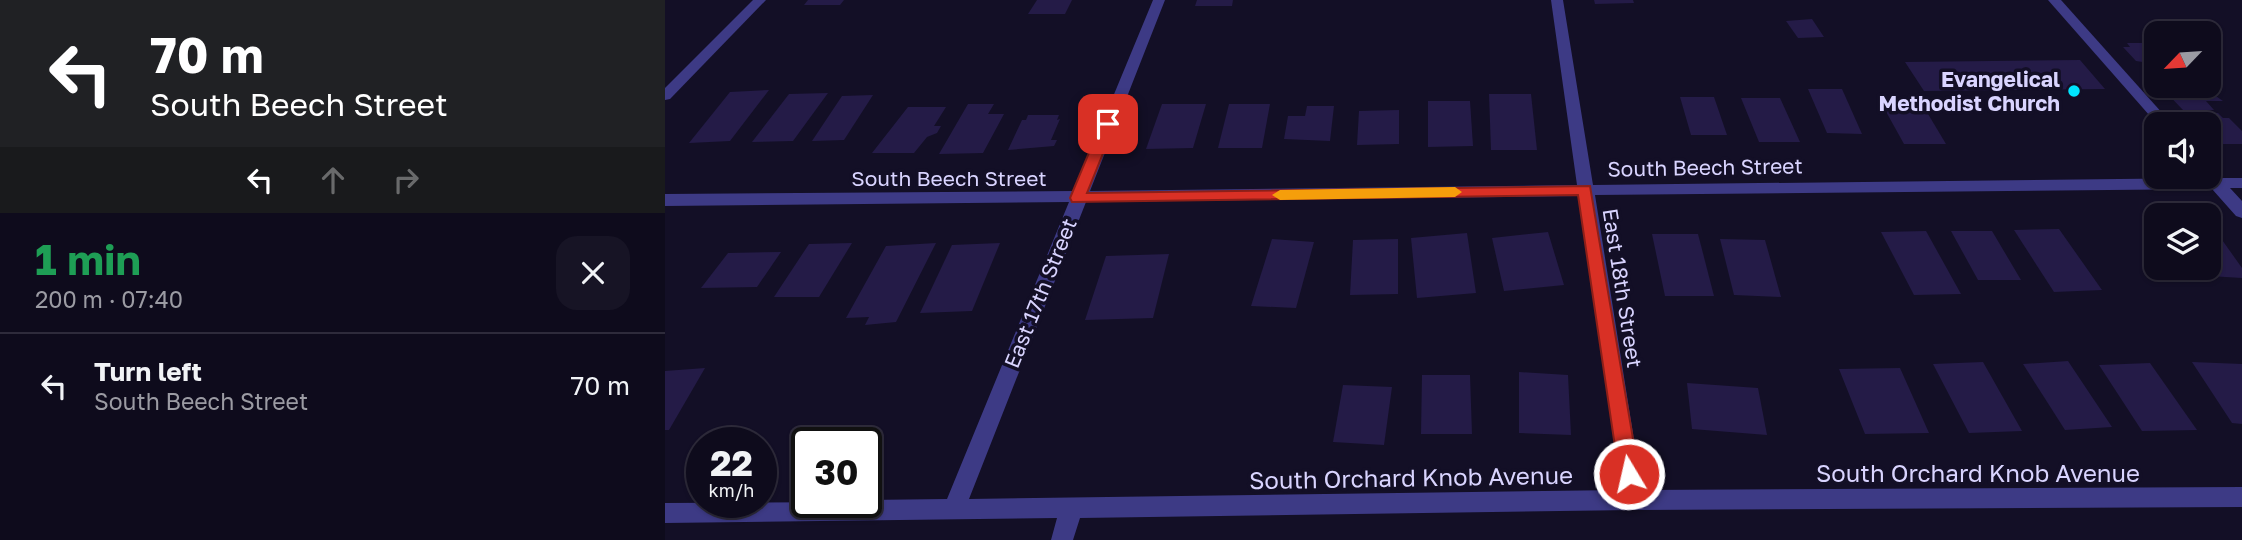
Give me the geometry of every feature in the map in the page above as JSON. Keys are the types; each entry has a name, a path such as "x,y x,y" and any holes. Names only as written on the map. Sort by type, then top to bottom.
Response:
{"street":[{"path":"665,96 760,0"},
{"name":"East 17th Street","path":"954,509 1159,0"},
{"name":"East 18th Street","path":"1557,0 1633,500"},
{"path":"2054,0 2154,112"},
{"name":"South Beech Street","path":"665,200 1077,198 2144,179"},
{"name":"South Beech Street","path":"2221,179 2242,183"},
{"path":"2221,187 2242,212"},
{"name":"South Orchard Knob Avenue","path":"665,513 1633,500 2242,497"},
{"path":"1062,540 1071,509"}],"building":[{"path":"808,0 844,0 840,5 804,5"},
{"path":"1037,0 1072,0 1065,14 1028,14"},
{"path":"1197,0 1233,0 1232,6 1195,6"},
{"path":"1594,0 1633,0 1634,3 1595,4"},
{"path":"1812,19 1824,37 1798,38 1786,21"},
{"path":"2127,43 2144,43 2144,62 2136,61 2123,47 2130,47"},
{"path":"2080,60 2105,89 1924,91 1905,62"},
{"path":"1808,89 1842,89 1862,134 1827,133"},
{"path":"769,90 730,141 689,143 730,92"},
{"path":"828,93 793,141 752,142 789,94"},
{"path":"1489,94 1531,94 1537,150 1491,150"},
{"path":"873,95 844,140 812,141 842,96"},
{"path":"1680,97 1714,97 1727,135 1691,135"},
{"path":"1741,98 1780,98 1800,142 1759,142"},
{"path":"2172,98 2219,98 2223,101 2206,101 2214,110 2183,110"},
{"path":"1879,99 1919,99 1946,144 1904,144"},
{"path":"1428,101 1470,101 1473,146 1428,147"},
{"path":"968,104 994,104 988,114 1004,114 983,153 939,154"},
{"path":"1162,104 1206,104 1193,148 1146,149"},
{"path":"1229,104 1270,104 1262,148 1218,148"},
{"path":"1307,106 1334,106 1330,141 1284,139 1288,116 1305,116"},
{"path":"908,107 946,107 934,126 941,126 937,133 927,137 914,153 872,153"},
{"path":"1399,110 1399,144 1357,145 1359,111"},
{"path":"1028,115 1059,115 1057,120 1060,119 1051,140 1057,140 1054,146 1008,150 1022,120 1026,120"},
{"path":"2221,116 2229,118 2242,131 2242,144 2223,144"},
{"path":"2059,229 2102,290 2054,292 2014,230"},
{"path":"1926,231 1961,294 1914,295 1881,232"},
{"path":"1951,231 1992,231 2021,280 1978,280"},
{"path":"1548,232 1564,285 1504,291 1492,238"},
{"path":"1467,233 1476,293 1417,298 1411,238"},
{"path":"1652,234 1698,234 1714,296 1665,296"},
{"path":"2221,238 2242,268 2242,278 2221,277"},
{"path":"1272,239 1314,242 1296,308 1251,306"},
{"path":"1398,239 1398,294 1350,295 1353,240"},
{"path":"1720,239 1765,240 1781,297 1734,295"},
{"path":"852,243 819,297 774,297 809,244"},
{"path":"936,243 896,322 865,325 869,317 846,318 886,246"},
{"path":"1000,243 972,311 920,313 952,245"},
{"path":"781,252 757,287 701,288 728,253"},
{"path":"1169,254 1153,318 1085,320 1106,256"},
{"path":"2068,361 2112,427 2065,430 2023,364"},
{"path":"1983,362 2022,431 1969,433 1933,364"},
{"path":"2192,362 2242,364 2242,424 2232,423"},
{"path":"2150,363 2197,430 2142,431 2099,365"},
{"path":"705,368 669,430 665,430 665,371"},
{"path":"1900,368 1929,433 1865,434 1839,369"},
{"path":"1519,372 1568,375 1571,435 1519,433"},
{"path":"1422,375 1470,375 1472,434 1421,434"},
{"path":"1687,383 1758,388 1767,435 1692,429"},
{"path":"1343,385 1392,387 1384,445 1333,442"}],"slow traffic":[{"path":"1280,195 1455,192"}],"place":[{"name":"Evangelical Methodist Church","path":"2074,91"}],"route":[{"path":"1108,124 1077,198 1585,190 1629,474"}]}
